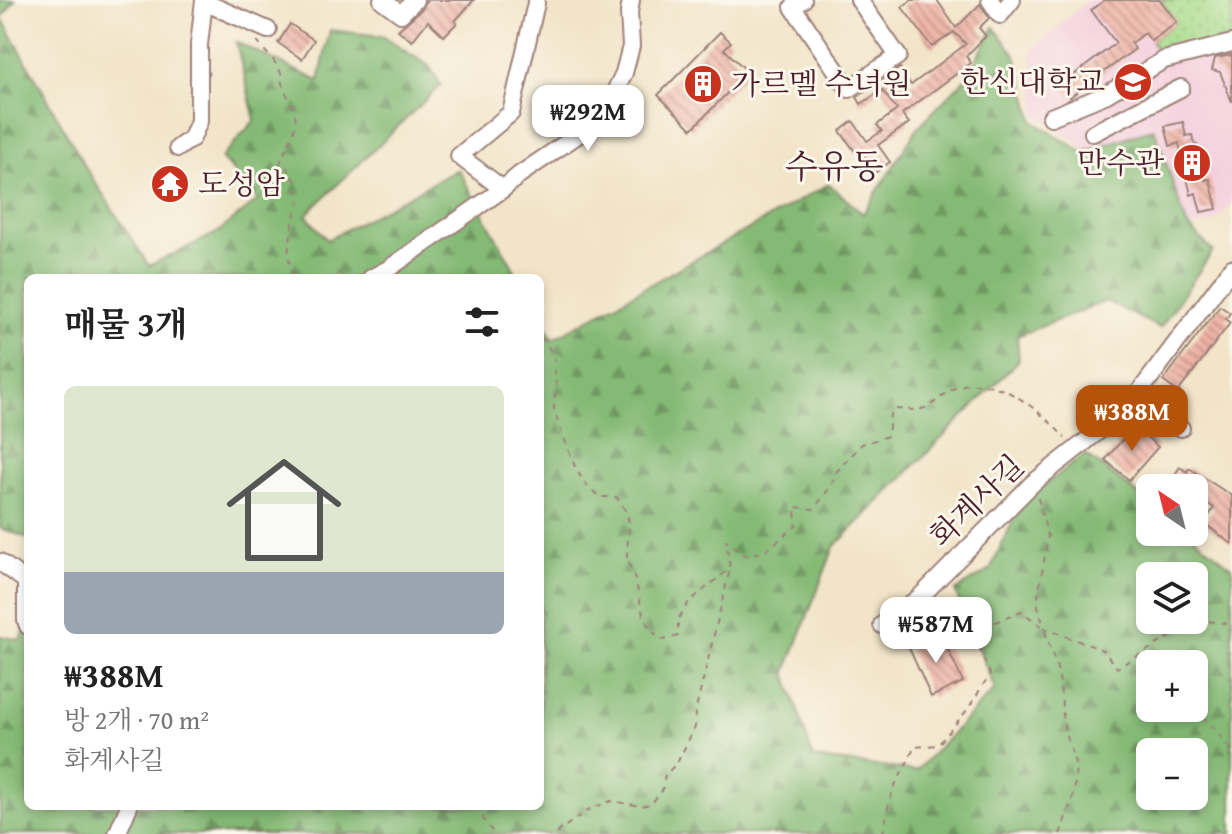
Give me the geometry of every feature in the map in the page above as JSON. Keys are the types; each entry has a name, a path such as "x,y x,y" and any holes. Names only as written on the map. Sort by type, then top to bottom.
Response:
{"street":[{"path":"382,0 401,14 415,0"},
{"path":"379,274 588,128 610,102 624,73 631,46 631,0"},
{"path":"803,0 793,7 849,89 898,56 859,0"},
{"path":"990,0 1000,15 1012,0"},
{"path":"178,148 192,138 199,121 199,45 204,1 268,30"},
{"path":"503,189 459,156 511,113 536,1"},
{"path":"1051,117 1107,94 1164,60 1232,43"},
{"path":"1093,133 1181,88"},
{"name":"화계사길","path":"882,625 926,591 1033,483 1124,411 1232,268"},
{"path":"1138,394 1181,428"},
{"path":"0,562 24,580"},
{"path":"117,834 127,810"}],"path":[{"path":"248,22 258,44 281,72 282,84 296,113 294,132 280,160 295,180 299,203 288,253 291,274"},
{"path":"544,341 554,356 554,409 576,469 586,485 600,497 616,497 627,510 630,531 627,560 651,632 663,640 678,636 678,619 689,602 730,569"},
{"path":"557,834 588,810 611,801 642,806 651,804 662,791 665,775 677,763 695,727 696,709 730,569 726,540 745,555 764,552 796,526 795,507 814,509 831,486 837,471 862,444 888,436 890,415 896,409 923,409 954,389 972,383 1009,391 1051,423 1074,449"},
{"path":"1037,491 1048,537 1037,602 1059,675 1064,727 1076,766 1074,794 1060,834"},
{"path":"926,591 952,646 973,632 1021,611 1044,628 1103,650 1117,668 1136,656"},
{"path":"1147,650 1199,620 1232,624"},
{"path":"883,834 895,785 914,747 938,745 968,709 990,674 973,632"},
{"path":"1208,722 1232,752"},
{"path":"482,810 483,819 494,834"}],"shaded area":[{"name":"한신대학교","path":"1088,0 1232,0 1232,203 1214,222 1181,229 1090,152 1036,114 1032,50"}],"green space":[{"path":"0,0 15,0 2,18 86,168 149,266 217,233 258,200 221,158 255,120 236,42 319,81 330,30 382,36 429,66 441,85 306,215 327,240 458,169 517,274 24,274 24,537 0,528"},
{"path":"1160,0 1232,0 1232,43 1164,60 1151,41 1176,22"},
{"path":"994,27 1016,56 1034,122 1083,152 1154,128 1187,225 1213,251 1160,328 1106,301 1017,336 1019,360 834,547 786,672 813,758 916,771 995,689 955,591 990,570 1021,504 1085,454 1136,492 1136,546 1206,546 1232,567 1232,834 0,834 0,636 21,640 24,632 24,810 544,810 544,324 553,339 829,184 863,214 918,127 966,78"}],"building":[{"path":"426,0 474,0 444,36 428,21 412,41 398,30 423,8"},
{"path":"912,0 937,0 956,28 980,4 989,18 979,28 986,36 966,56 971,63 902,114 909,123 878,145 890,162 876,172 861,150 856,153 840,131 853,121 867,141 882,131 877,125 897,110 882,90 861,104 857,97 900,68 911,85 966,44 954,32 932,47 902,7"},
{"path":"1105,0 1160,0 1177,22 1151,41 1145,33 1131,43 1135,49 1070,97 1062,84 1116,43 1091,10"},
{"path":"290,24 314,40 302,59 278,43"},
{"name":"가르멜 수녀원","path":"720,32 731,42 724,49 748,72 692,129 658,95"},
{"path":"1232,55 1232,102 1220,72 1212,70 1215,58"},
{"name":"만수관","path":"1183,122 1186,136 1192,135 1197,145 1205,180 1210,179 1217,209 1201,212 1196,193 1191,195 1179,143 1170,146 1165,126"},
{"path":"1220,306 1230,313 1226,319 1230,323 1178,392 1163,381"},
{"path":"1134,426 1158,447 1129,480 1105,460"},
{"path":"1180,467 1198,474 1175,474"},
{"path":"1208,480 1232,496 1232,544 1208,526 1208,517 1214,508 1208,504"},
{"path":"941,634 963,682 931,697 909,648"}],"place":[{"name":"한신대학교","path":"1133,82"},
{"name":"가르멜 수녀원","path":"703,84"},
{"name":"만수관","path":"1192,163"},
{"name":"도성암","path":"170,184"}],"district":[{"name":"수유동","path":"834,166"}]}
